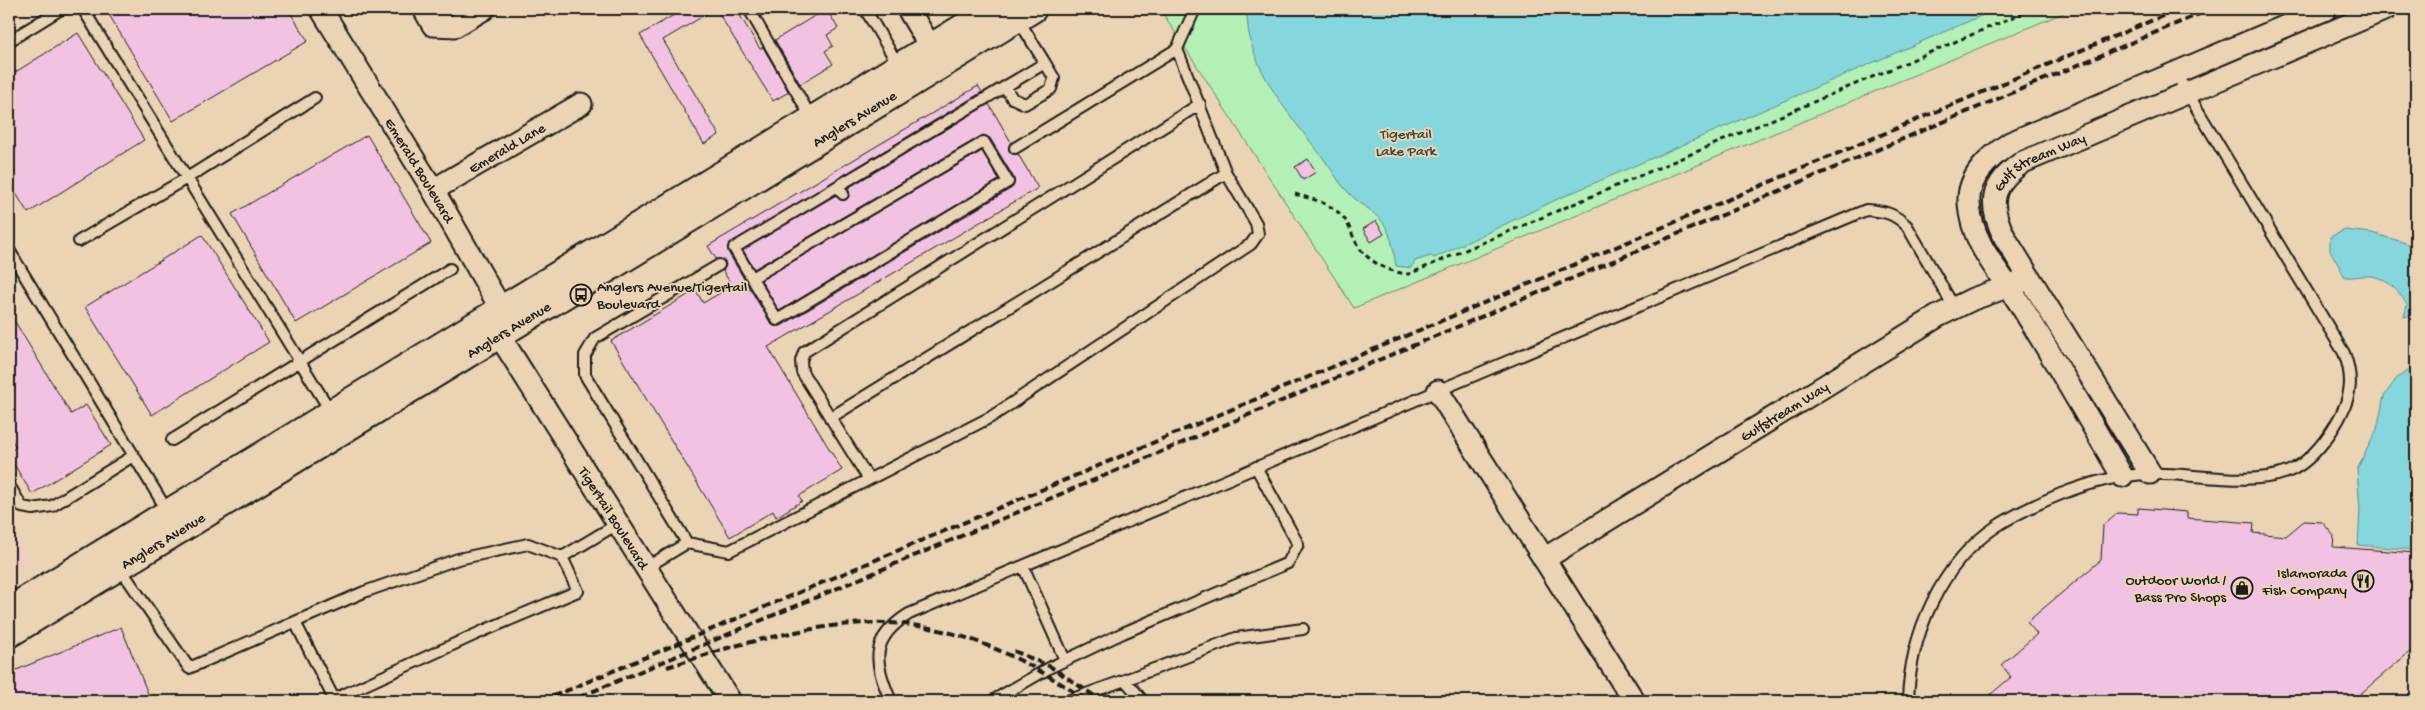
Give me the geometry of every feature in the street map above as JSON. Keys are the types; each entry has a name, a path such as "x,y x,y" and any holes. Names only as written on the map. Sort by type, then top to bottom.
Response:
{"street":[{"name":"Emerald Boulevard","path":"321,9 432,190 501,309"},
{"path":"424,9 433,25 455,26 484,9"},
{"path":"908,9 930,46"},
{"name":"Gulf Stream Way","path":"2122,476 2010,286 1991,261 1973,231 1968,201 1973,181 1984,164 2010,143 2326,9"},
{"name":"Gulf Stream Way","path":"2150,474 1997,222 1994,206 1997,189 2006,174 2023,162 2386,9"},
{"name":"Anglers Avenue","path":"9,610 899,66 985,11"},
{"name":"Anglers Avenue","path":"9,634 120,568 1025,13"},
{"name":"Emerald Lane","path":"432,190 581,104"},
{"name":"Gulfstream Way","path":"1544,558 1954,307 2031,278"},
{"path":"499,336 501,309"},
{"name":"Tigertail Boulevard","path":"499,336 730,701"},
{"path":"1438,391 1634,701"},
{"path":"120,568 121,549 135,534"}],"lane":[{"path":"9,41 61,9"},
{"path":"83,9 331,413"},
{"path":"749,9 812,119"},
{"path":"865,9 899,66"},
{"path":"1015,148 1177,49 1195,9"},
{"path":"1005,87 1012,98 1025,104 1051,90 1054,78 1044,63 1025,13"},
{"path":"646,567 687,543 730,550 991,417 1252,244 1258,234 1256,223 1226,173 1177,49"},
{"path":"752,278 984,142 1008,182 777,320 734,248 841,190 1044,63"},
{"path":"1908,701 1909,676 1915,648 1937,594 1952,570 1972,547 1996,526 2034,505 2073,490 2122,476 2150,474 2220,478 2260,477 2288,472 2313,454 2332,429 2344,407 2350,384 2349,366 2344,353 2176,74"},
{"path":"79,241 187,178 315,98"},
{"path":"868,478 802,372 801,361 804,352 1200,104"},
{"path":"830,418 1226,173"},
{"path":"891,701 879,673 878,648 894,624 909,614 1866,210 1883,211 1897,216 1907,226 1954,307"},
{"path":"9,250 133,456 169,512"},
{"path":"687,543 585,375 585,354 595,338 719,265"},
{"path":"172,440 299,360 450,269"},
{"path":"9,485 22,507 33,509 52,506 133,456"},
{"path":"992,701 1065,660 1123,633 1288,563 1298,544 1256,467"},
{"path":"562,557 619,523"},
{"path":"120,568 189,668 364,592 458,559 528,544 562,557 578,591 334,699 295,622"},
{"path":"1023,566 1065,660"},
{"path":"1067,701 1236,638 1303,629"},
{"path":"1125,680 1143,701"}],"path":[{"path":"1295,194 1320,201 1336,210 1347,222 1359,249 1372,261 1394,272 1409,274 2032,9"}],"shaded area":[{"path":"9,524 33,563 9,578"}],"green space":[{"name":"Tigertail Lake Park","path":"1160,9 2073,9 1354,308"}],"water":[{"name":"Tigertail Lake Park","path":"1247,9 1997,9 1560,198 1434,258 1431,256 1415,261 1411,268 1396,266 1391,240 1383,222 1343,187 1273,91 1262,72 1254,52 1248,31"},
{"path":"2345,230 2372,233 2416,246 2416,314 2404,317 2407,305 2401,295 2382,279 2367,276 2345,277 2330,250 2330,237"},
{"path":"2416,365 2416,550 2358,545 2360,509 2357,470 2377,429 2384,396 2397,378"}],"building":[{"path":"115,9 288,9 308,41 173,121 108,13"},
{"path":"684,9 715,9 663,40 719,135 704,144 640,35"},
{"path":"716,9 736,9 760,49 763,47 788,91 787,93 773,101"},
{"path":"826,9 838,28 827,35 833,46 825,51 833,64 800,84 775,40"},
{"path":"78,33 144,140 28,213 9,182 9,76"},
{"path":"978,86 982,92 728,245 728,252 771,324 781,326 1012,188 1014,178 990,138 983,135 754,269 743,250 836,195 840,200 846,200 850,194 848,188 989,104 1011,142 1009,151 1012,154 1018,154 1038,188 768,347 842,470 799,496 802,501 776,517 773,511 730,537 611,341 696,290 703,303 732,286 723,271 726,265 725,261 716,259 708,246"},
{"path":"367,135 431,243 296,323 232,214"},
{"path":"982,151 999,180 779,311 761,280"},
{"path":"1308,159 1316,172 1303,180 1295,167"},
{"path":"1376,221 1384,234 1371,242 1363,229"},
{"path":"202,235 269,342 152,415 85,307"},
{"path":"9,312 71,414 86,405 111,445 32,494 9,456 9,452 16,447 9,435"},
{"name":"Outdoor World / Bass Pro Shops","path":"2138,508 2187,512 2187,518 2254,523 2253,533 2286,536 2304,521 2322,522 2334,536 2333,547 2416,553 2416,610 2413,649 2352,701 1983,701 2011,677 2001,665 2037,634 2027,622 2101,560 2103,525 2117,513 2138,514"},
{"path":"121,627 151,701 9,701 9,673"}],"railway":[{"path":"542,701 2179,9"},
{"path":"570,701 2211,9"},
{"path":"667,667 730,647 813,629 856,624 898,624 942,631 986,645 1048,676 1087,701"},
{"path":"1014,651 1051,667 1102,701"}],"place":[{"name":"Anglers Avenue/Tigertail Boulevard","path":"581,295"},
{"name":"Islamorada Fish Company","path":"2363,581"},
{"name":"Outdoor World / Bass Pro Shops","path":"2242,588"}]}
